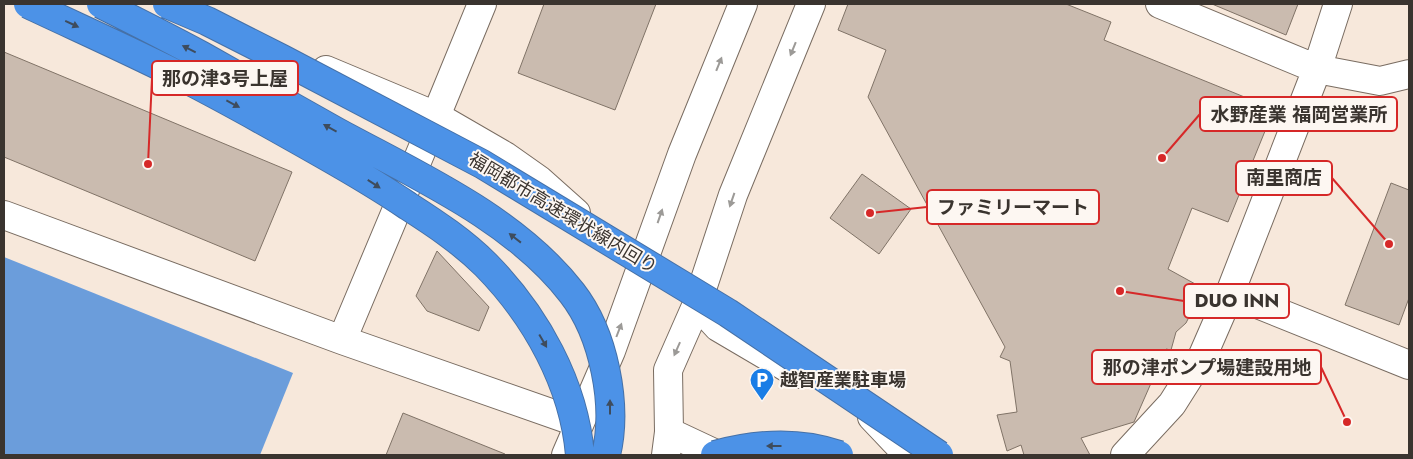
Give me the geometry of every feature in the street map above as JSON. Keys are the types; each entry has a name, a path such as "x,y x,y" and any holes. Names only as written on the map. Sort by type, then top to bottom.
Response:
{"highway":[{"path":"28,4 125,49 254,115 361,175 450,233 486,265 517,300 533,325 560,376 570,404 579,442 580,455"},
{"path":"101,4 202,56 468,204 516,238 552,270 574,295 601,351 610,400 606,455"},
{"name":"福岡都市高速環状線内回り","path":"168,4 282,59 482,164 728,313 939,455"},
{"path":"200,4 398,107 592,219 732,305 950,455"},
{"path":"716,455 770,445 822,450 839,455"}],"street":[{"path":"168,4 436,116 505,156 539,180 616,246 644,262 697,304 718,327 872,417 908,455"},
{"path":"342,340 482,4"},
{"path":"566,455 611,350 682,154 743,4"},
{"path":"716,455 667,444 668,370 697,304 733,195 811,4"},
{"path":"1160,4 1317,69 1380,81 1409,74"},
{"path":"1125,455 1172,404 1203,355 1230,293 1317,69 1338,4"},
{"path":"4,215 342,340 579,423"},
{"path":"1230,293 1409,365"}],"water":[{"path":"4,257 293,373 260,455 4,455"}],"building":[{"path":"544,4 656,4 615,110 518,73"},
{"path":"848,4 1066,4 1111,22 1104,40 1274,109 1228,222 1192,208 1168,269 1197,285 1191,298 1193,304 1192,311 1186,323 1176,332 1171,350 1166,349 1134,422 1081,438 1090,455 1024,455 1021,445 1007,451 997,415 1017,412 1010,361 1000,357 1005,347 868,97 886,50 838,30"},
{"path":"1212,4 1298,4 1286,35"},
{"path":"4,52 292,172 255,261 4,157"},
{"path":"862,174 911,209 879,254 830,218"},
{"path":"1391,183 1409,190 1409,298 1399,325 1345,305"},
{"path":"437,251 489,307 479,331 427,311 416,296"},
{"path":"403,413 505,454 505,455 386,455"}],"place":[{"name":"水野産業 福岡営業所","path":"1162,158"},
{"name":"那の津3号上屋","path":"148,164"},
{"name":"ファミリーマート","path":"870,213"},
{"name":"南里商店","path":"1389,244"},
{"name":"DUO INN","path":"1120,291"},
{"name":"越智産業駐車場","path":"762,401"},
{"name":"那の津ポンプ場建設用地","path":"1347,422"}]}
